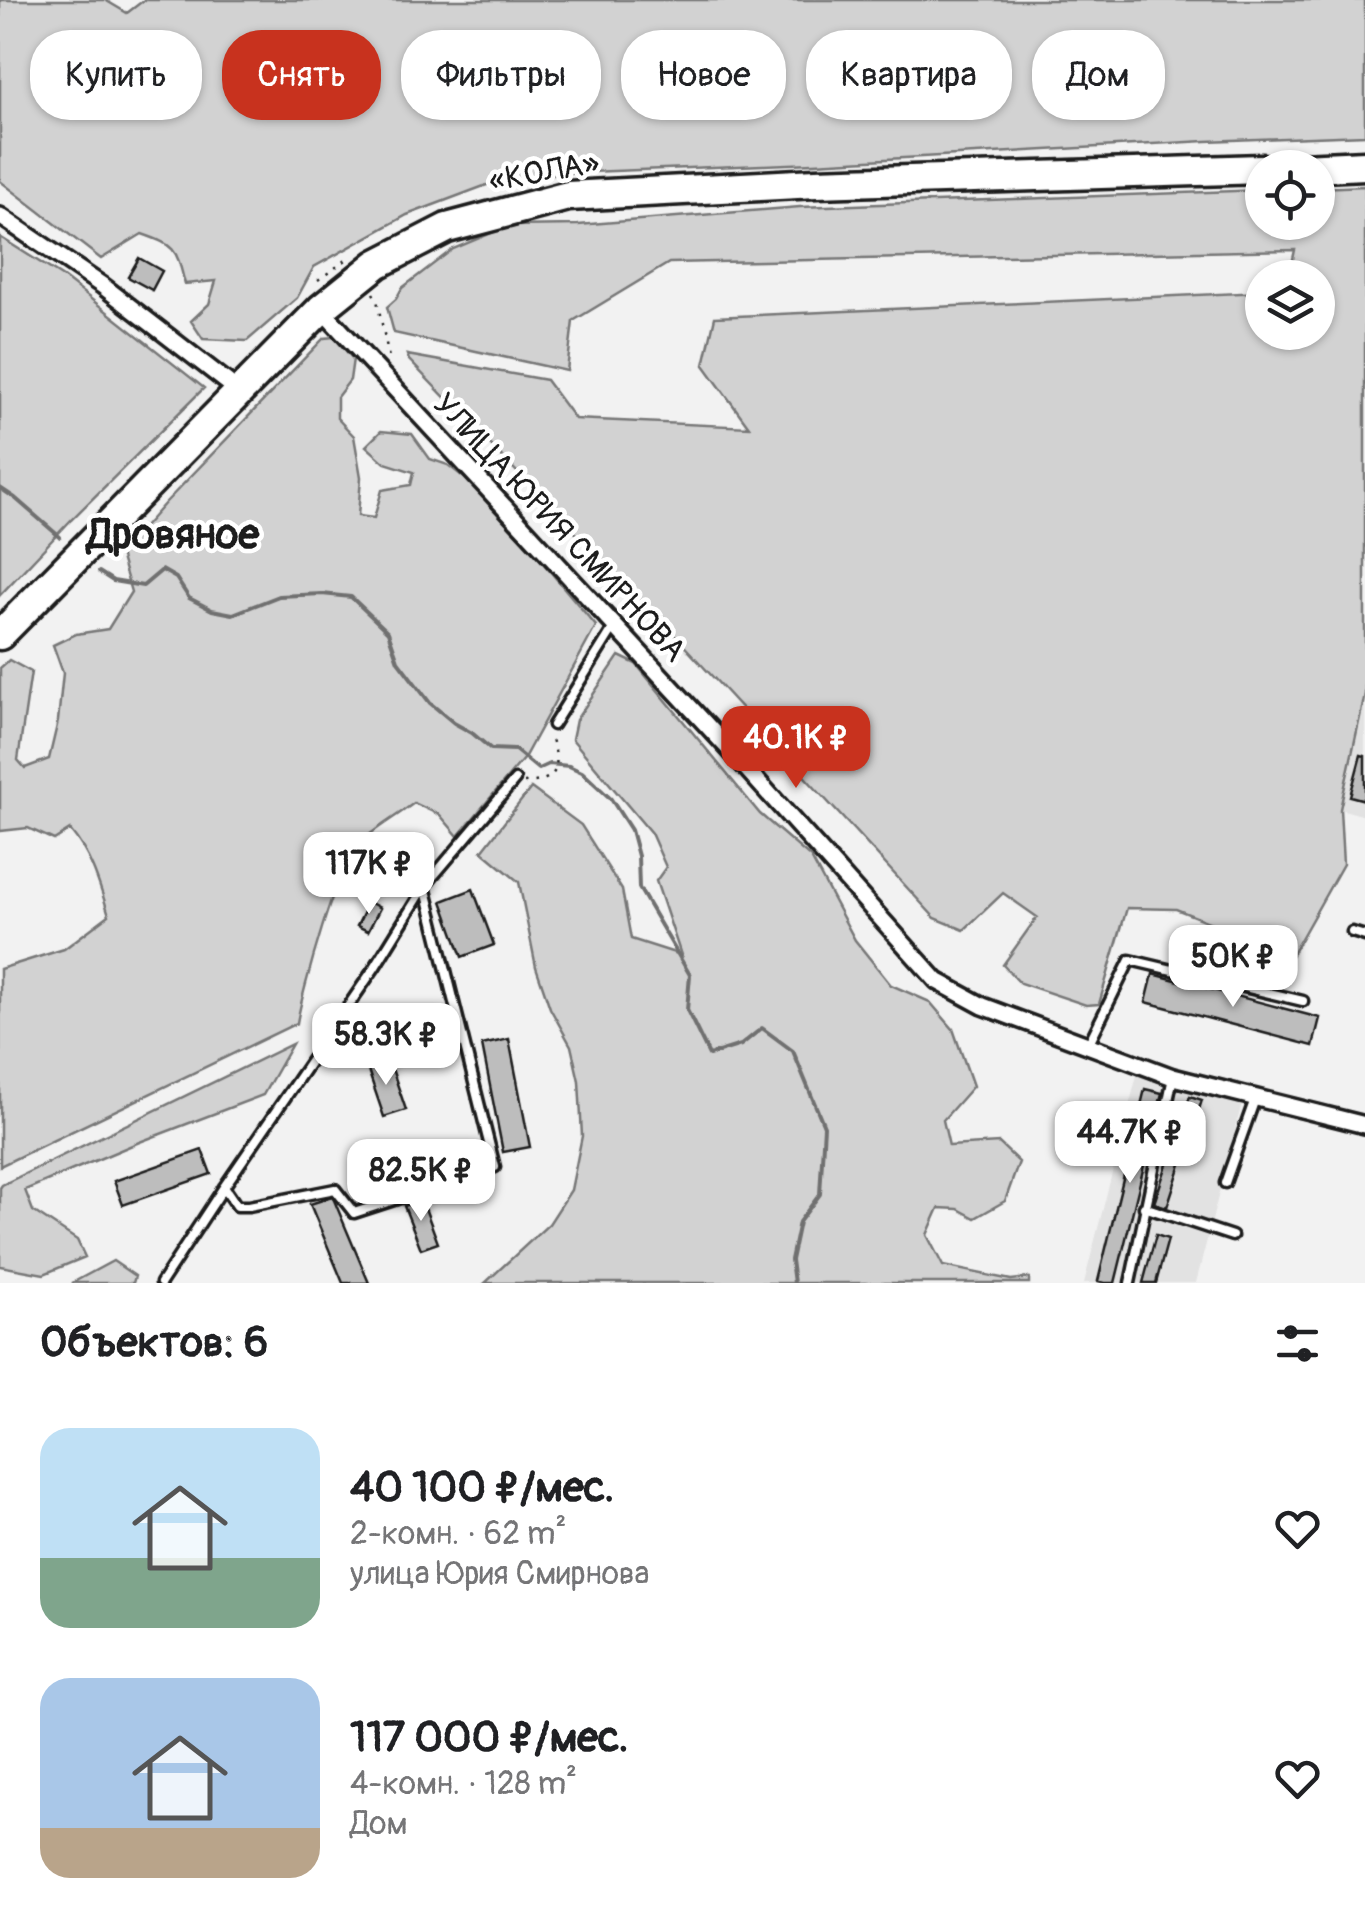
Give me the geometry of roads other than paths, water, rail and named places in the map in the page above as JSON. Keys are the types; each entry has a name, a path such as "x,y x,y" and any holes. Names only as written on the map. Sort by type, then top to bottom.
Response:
{"highway":[{"path":"1335,167 1365,166"},
{"name":"«КОЛА»","path":"0,635 321,310 377,264 448,228 568,196 744,186 1245,170"}],"street":[{"path":"0,216 103,286 240,392"},
{"name":"УЛИЦА ЮРИЯ СМИРНОВА","path":"321,310 728,748 937,981 984,1006 1173,1077 1365,1125"}],"lane":[{"path":"553,725 614,626"},
{"path":"161,1283 425,886 515,780"},
{"path":"224,1187 236,1206 335,1189 354,1213 495,1167 425,886"},
{"path":"1352,932 1365,936"},
{"path":"1086,1047 1130,960 1304,1001"},
{"path":"1130,1283 1173,1077"},
{"path":"1225,1183 1255,1099"},
{"path":"1144,1207 1232,1236"}],"waterway":[{"path":"0,488 60,537"},
{"path":"99,572 113,581 143,586 162,570 176,578 189,598 212,610 233,614 279,596 351,597 388,632 398,661 430,703 454,723 491,749 515,750 538,769 549,764 582,772 611,799 631,830 638,856 639,888 690,975 687,1010 709,1055 741,1045 762,1028 793,1051 824,1126 820,1194 799,1222 791,1260 794,1283"}],"district":[{"name":"Дровяное","path":"173,533"}]}
